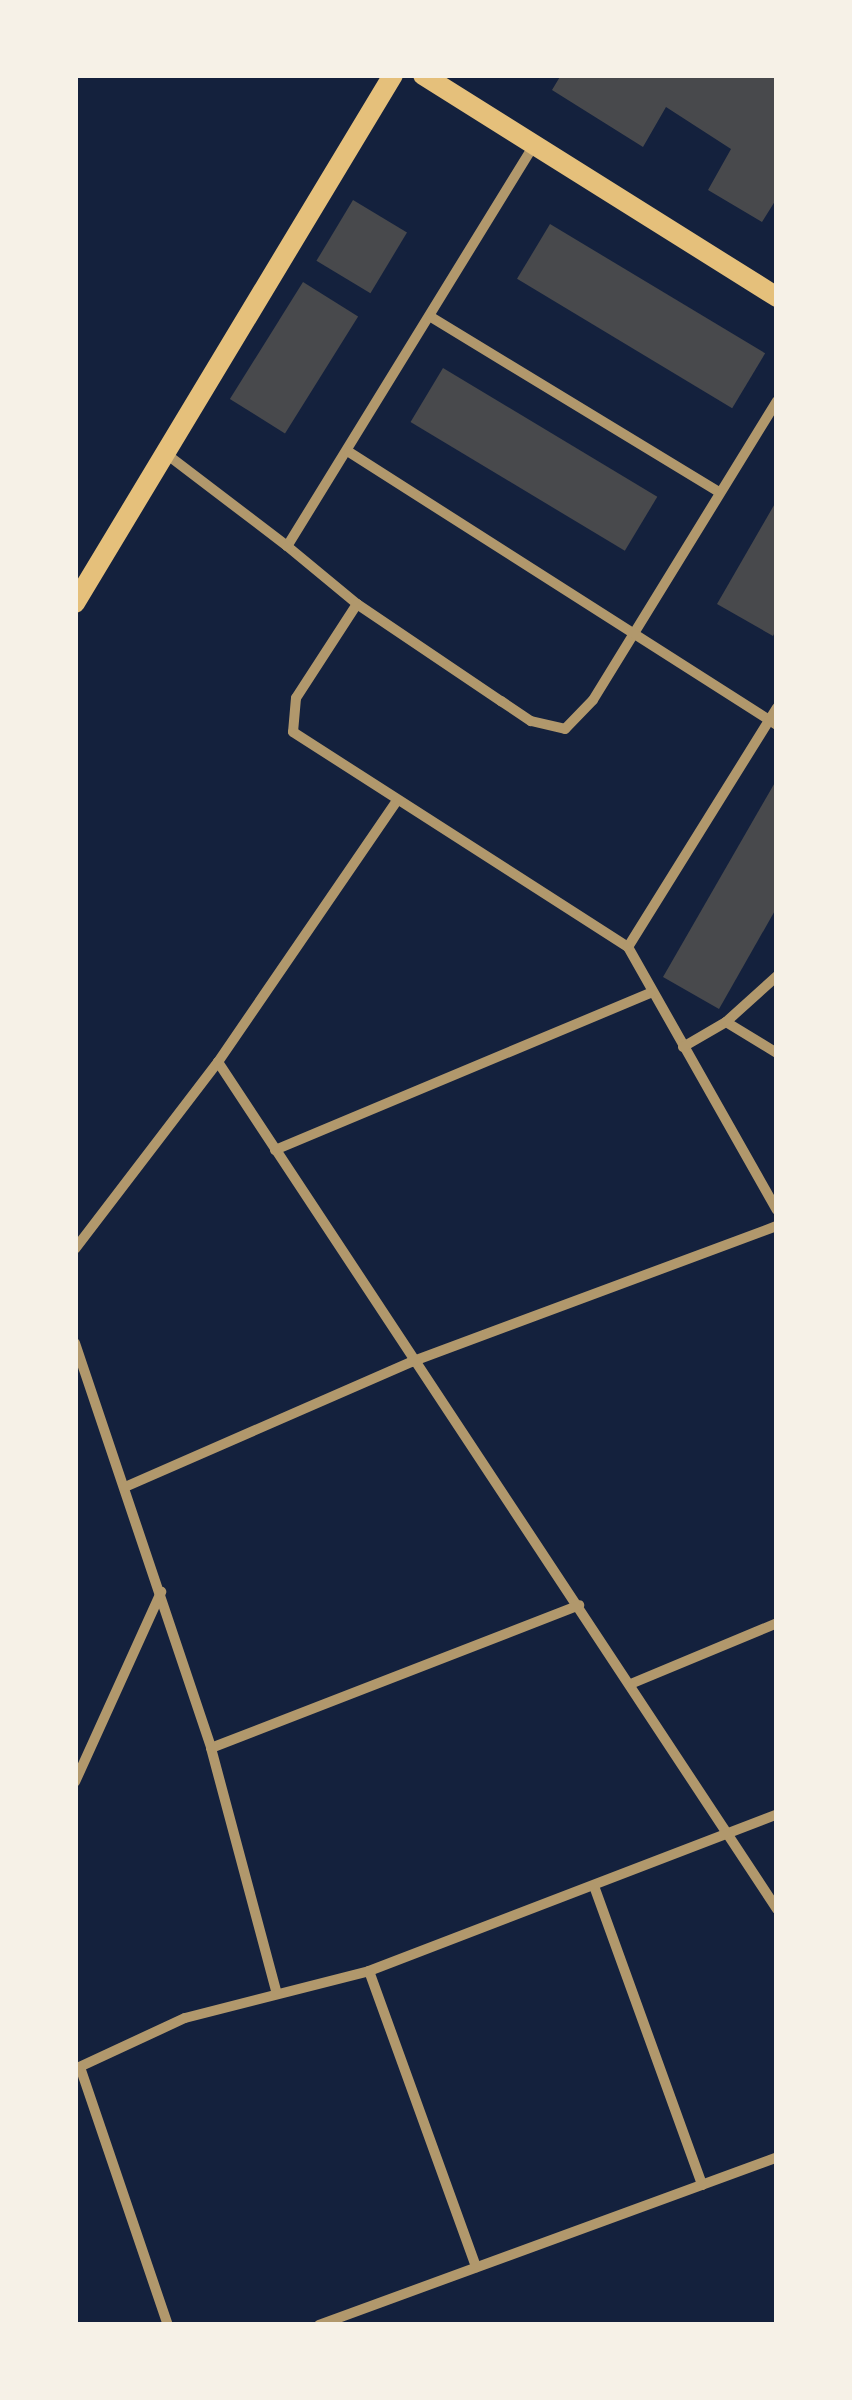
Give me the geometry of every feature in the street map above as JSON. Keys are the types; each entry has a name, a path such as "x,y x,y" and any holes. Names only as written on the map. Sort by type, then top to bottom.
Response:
{"main road":[{"path":"75,603 393,75"},
{"path":"423,75 777,297"}],"street":[{"path":"287,546 349,452 535,144"},
{"path":"431,318 720,494"},
{"path":"165,453 357,604 548,728 565,729 581,718 777,400"},
{"path":"349,452 773,723"},
{"path":"357,604 296,698 290,718 303,743 628,947 651,993 775,1199"},
{"path":"628,947 773,723 777,708"},
{"path":"75,1250 218,1062 396,802"},
{"path":"683,1047 726,1022 777,976"},
{"path":"275,1150 651,993"},
{"path":"726,1022 777,1053"},
{"path":"218,1062 411,1362 633,1683 777,1909"},
{"path":"125,1487 411,1362 777,1226"},
{"path":"75,1343 161,1591 210,1748 276,1990"},
{"path":"75,1782 161,1591"},
{"path":"210,1748 579,1605"},
{"path":"633,1683 777,1623"},
{"path":"168,2325 78,2068 185,2018 276,1990 369,1971 777,1814"},
{"path":"594,1886 702,2184"},
{"path":"369,1971 476,2267"},
{"path":"319,2325 777,2157"}],"building":[{"path":"561,75 777,75 777,198 762,222 708,190 731,149 666,107 643,147 552,90"},
{"path":"353,200 407,232 370,293 316,261"},
{"path":"550,224 765,353 732,408 517,279"},
{"path":"303,282 358,316 285,433 230,399"},
{"path":"443,368 657,497 625,551 411,422"},
{"path":"777,500 777,628 773,636 717,604"},
{"path":"777,779 777,907 719,1009 663,977"}]}
